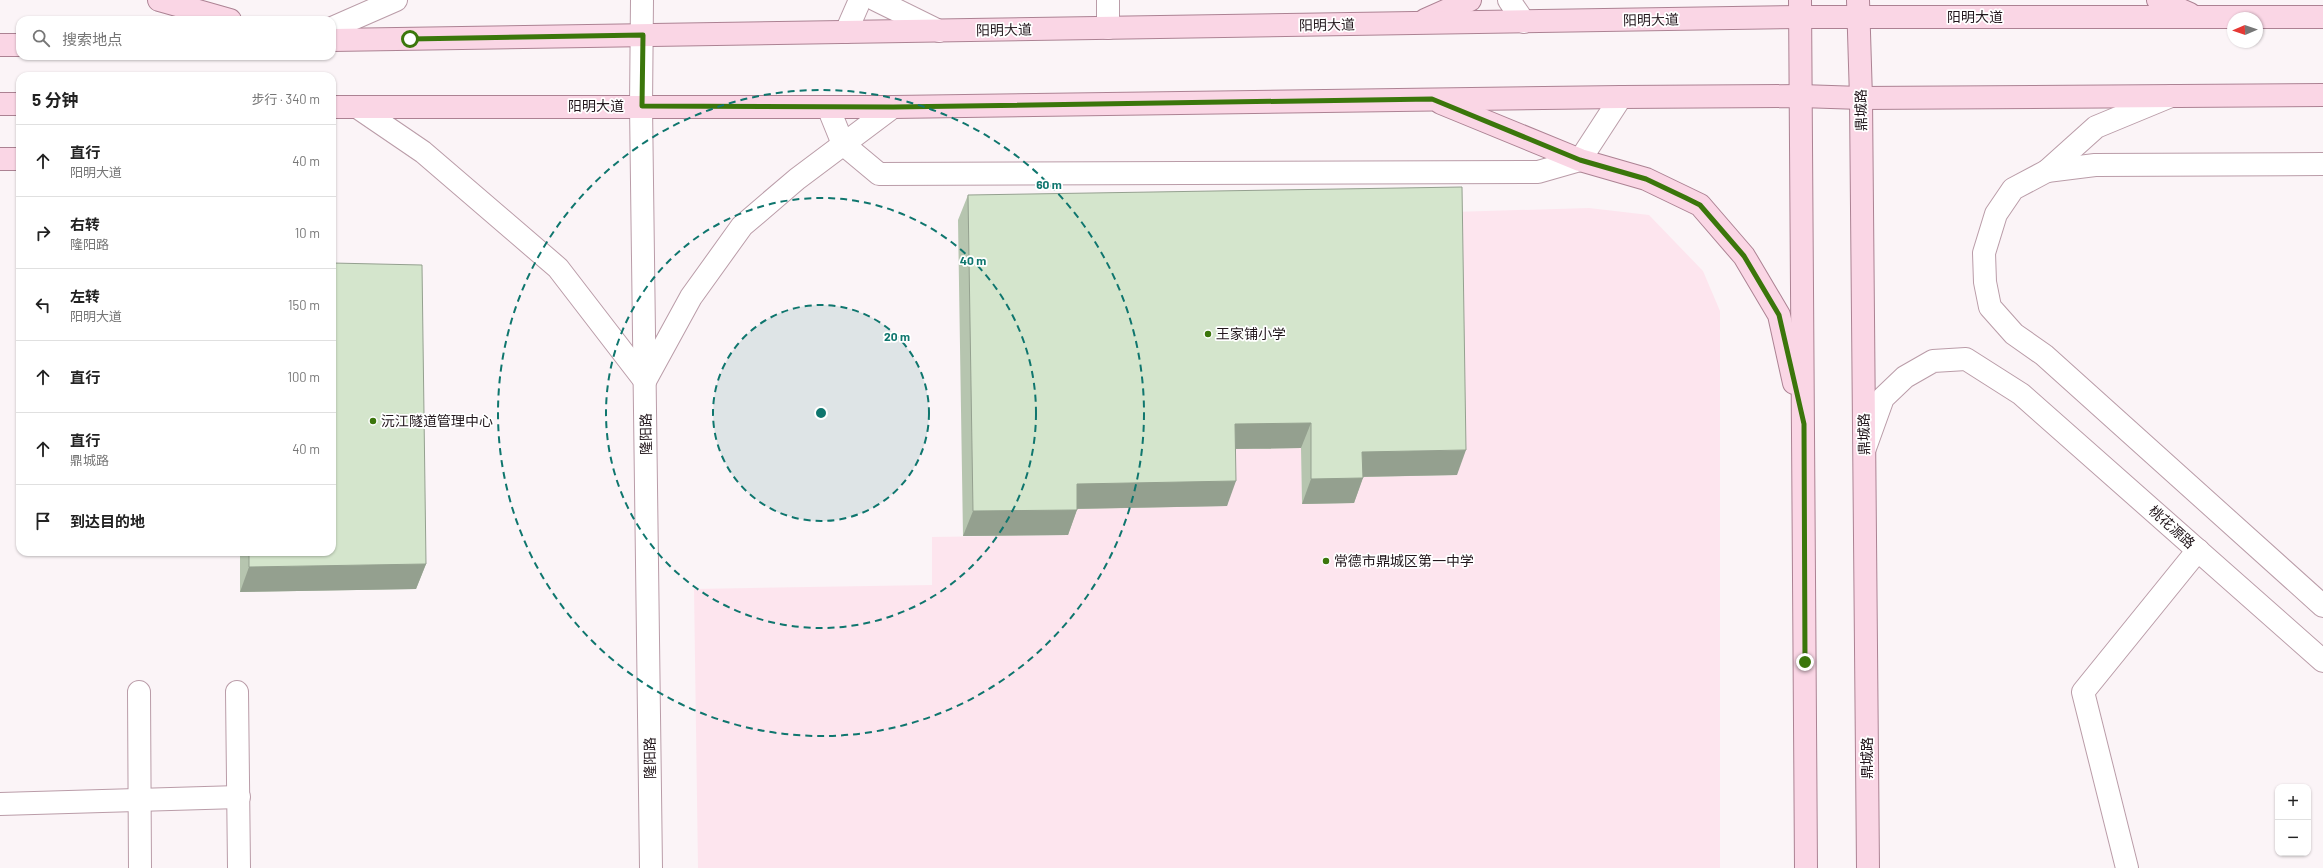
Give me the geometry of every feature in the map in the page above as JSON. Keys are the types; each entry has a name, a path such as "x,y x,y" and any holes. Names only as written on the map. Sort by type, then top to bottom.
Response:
{"main road":[{"path":"159,0 216,16"},
{"path":"1416,24 1470,0"},
{"path":"2158,0 2197,17"},
{"path":"1800,8 1806,868"},
{"name":"阳明大道","path":"336,40 1524,22 1800,8 2197,17 2323,17"},
{"name":"鼎城路","path":"1858,9 1861,98 1868,868"},
{"path":"0,45 16,45"},
{"name":"阳明大道","path":"336,106 893,107 1621,97 1801,96 1861,98 2323,96"},
{"path":"1432,99 1580,160 1646,179 1700,205 1744,256 1779,315 1804,424"},
{"path":"0,104 16,104"},
{"name":"阳明大道","path":"336,117 357,107"},
{"path":"0,159 16,159"}],"street":[{"path":"336,26 396,0"},
{"name":"隆阳路","path":"642,0 651,868"},
{"path":"846,32 860,0"},
{"path":"876,0 939,31"},
{"path":"1108,0 1108,28"},
{"path":"1509,0 1524,22"},
{"path":"2171,96 2096,127 2047,170 2013,189 1996,214 1984,252 1986,282 1990,308 2014,334 2044,355 2323,606"},
{"path":"828,107 843,144 878,174 1538,172 1580,160 1621,97"},
{"path":"357,107 423,152 558,268 645,381 691,297 742,226 797,178 893,107"},
{"path":"2047,170 2095,165 2323,164"},
{"name":"桃花源路","path":"1865,448 1883,398 1905,377 1933,361 1966,359 2021,394 2323,661"},
{"path":"2127,868 2083,692 2198,550"},
{"path":"139,692 140,868"},
{"path":"237,692 239,868"},
{"path":"0,804 239,797"}],"shaded area":[{"name":"常德市鼎城区第一中学","path":"1589,208 1649,215 1703,271 1720,311 1720,868 698,868 694,589 932,585 932,537 1068,535 1068,509 1226,449 1301,448 1302,504 1354,503 1353,477 1457,475 1453,212"}],"building":[{"name":"王家铺小学","path":"1462,187 1466,450 1362,452 1363,478 1311,479 1311,423 1235,424 1236,481 1077,484 1077,510 973,511 968,195"},
{"name":"沅江隧道管理中心","path":"336,263 422,265 426,564 249,567 249,556 336,556"}],"place":[{"name":"王家铺小学","path":"1208,334"},
{"name":"沅江隧道管理中心","path":"373,421"},
{"name":"常德市鼎城区第一中学","path":"1326,561"}],"route":[{"path":"410,39 643,35 642,106 893,107 1432,99 1580,160 1646,179 1700,205 1744,256 1779,315 1804,424 1805,662"}]}
